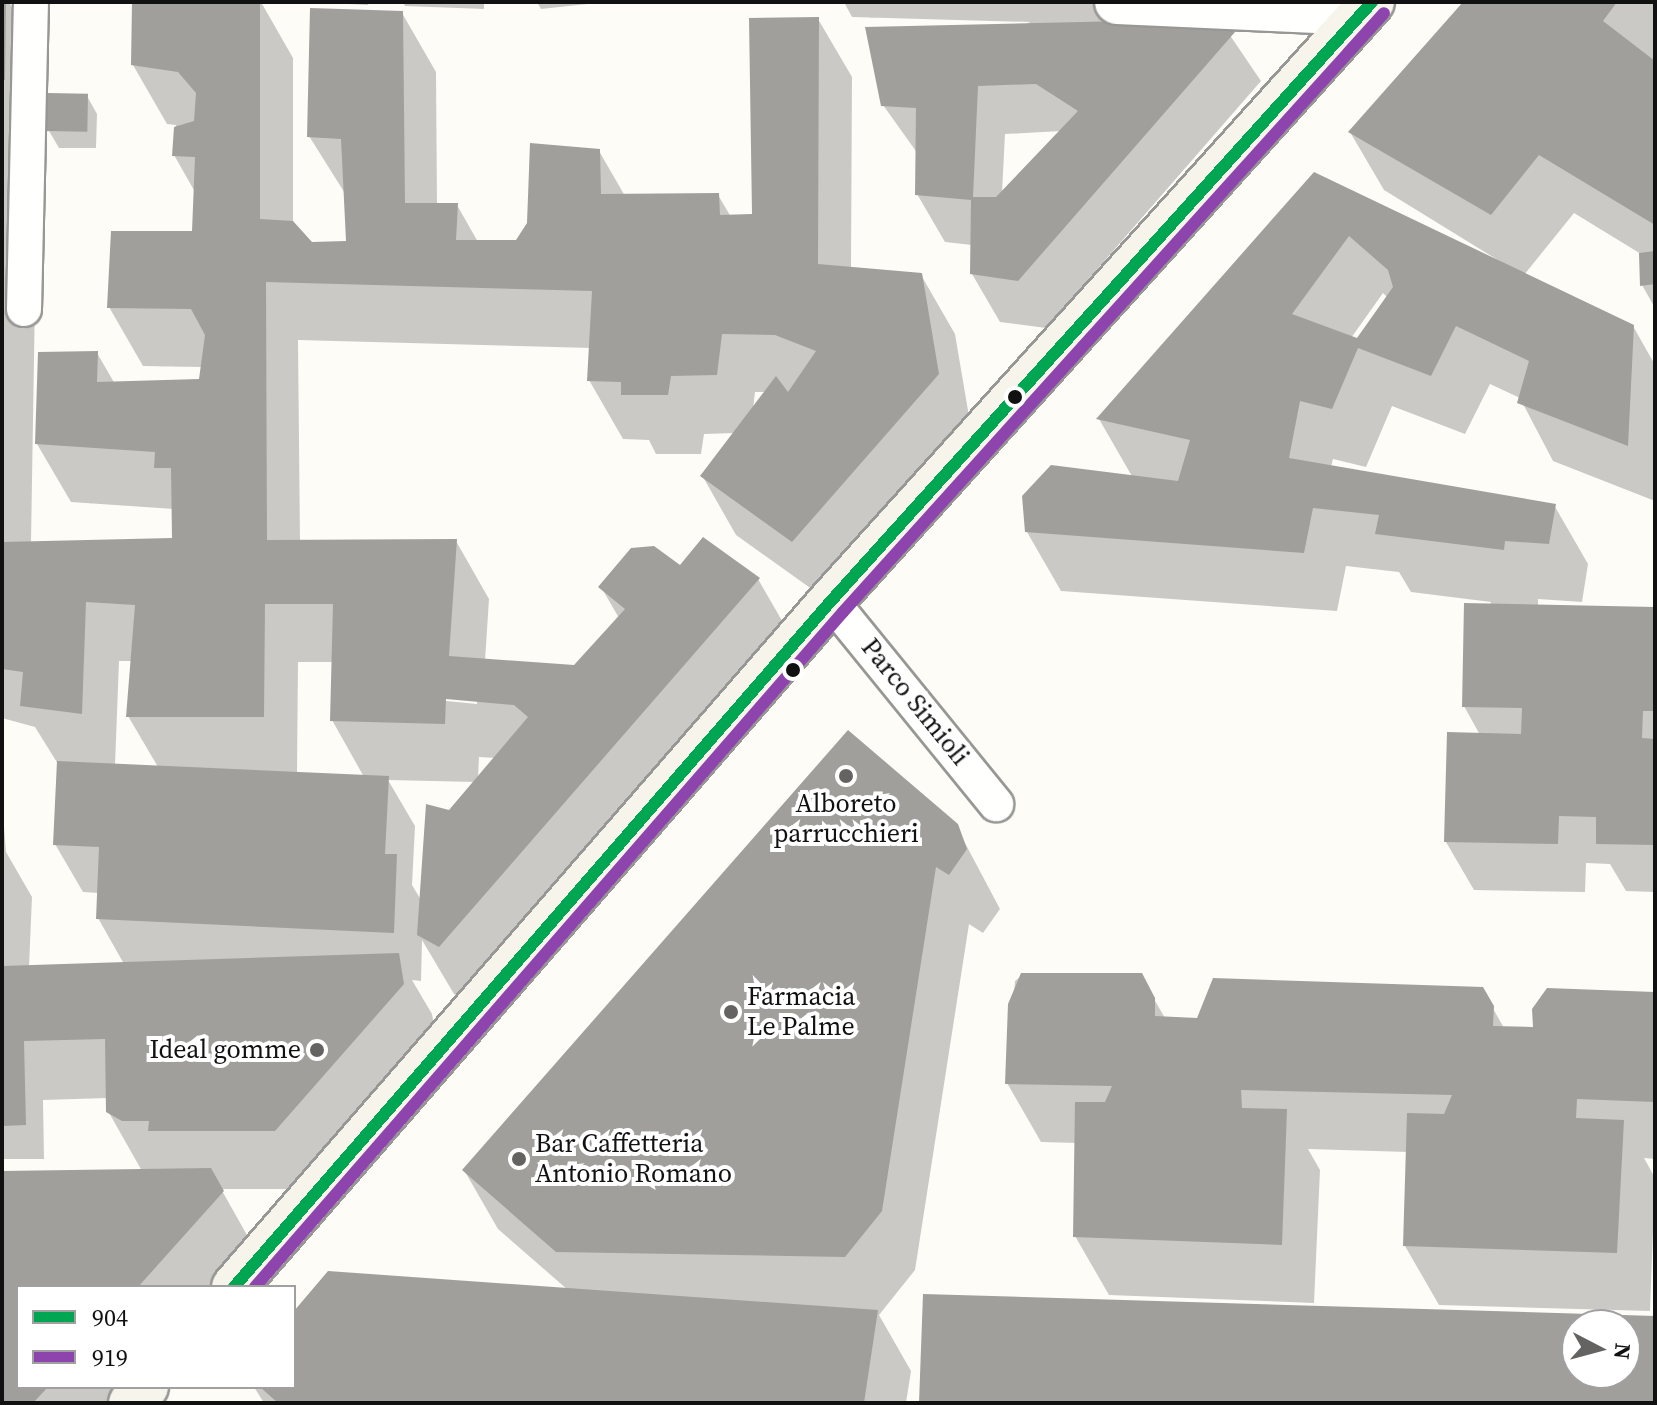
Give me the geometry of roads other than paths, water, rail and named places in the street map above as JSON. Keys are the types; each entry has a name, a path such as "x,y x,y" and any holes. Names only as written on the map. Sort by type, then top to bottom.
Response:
{"main road":[{"path":"236,1285 831,601 1366,8"}],"street":[{"path":"1117,2 1366,8"}],"lane":[{"path":"24,309 31,2"},
{"name":"Parco Simioli","path":"831,601 996,804"}],"place":[{"name":"Alboreto parrucchieri","path":"846,776"},
{"name":"Farmacia Le Palme","path":"731,1012"},
{"name":"Ideal gomme","path":"317,1050"},
{"name":"Bar Caffetteria Antonio Romano","path":"519,1159"}]}
